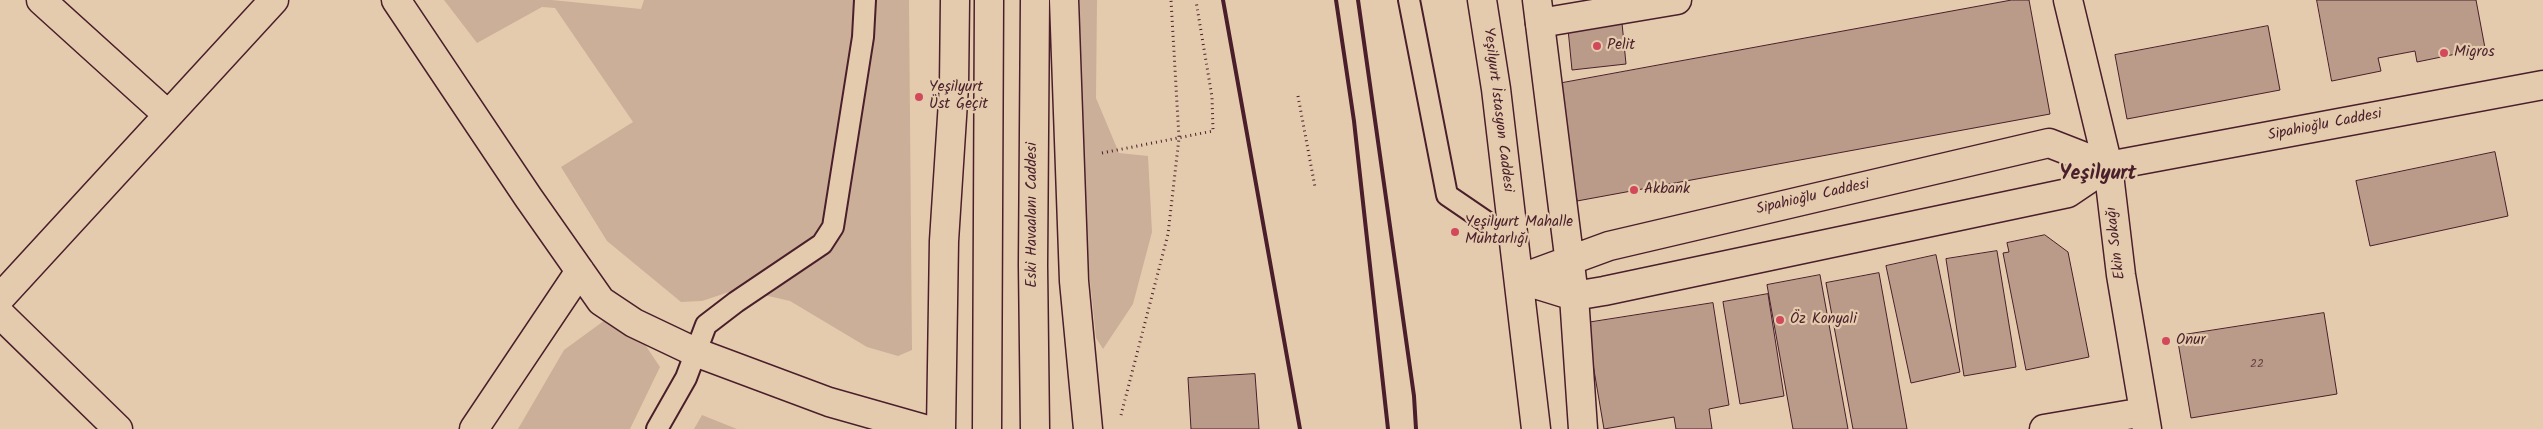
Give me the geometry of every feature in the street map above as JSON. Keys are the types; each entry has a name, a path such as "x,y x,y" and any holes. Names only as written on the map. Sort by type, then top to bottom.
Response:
{"main road":[{"path":"41,0 168,115"},
{"path":"0,298 274,0"},
{"path":"396,0 601,301 634,323 695,352 829,402 924,429"},
{"path":"941,429 944,241 954,86 955,0"},
{"path":"987,429 988,0"},
{"name":"Eski Havaalanı Caddesi","path":"1035,0 1032,265 1035,429"},
{"path":"1064,0 1074,282 1088,429"},
{"name":"Yeşilyurt İstasyon Caddesi","path":"1482,0 1496,89 1536,429"},
{"path":"1583,429 1574,296 1568,261 1538,12 1677,0"},
{"name":"Ekin Sokağı","path":"2068,0 2108,166 2121,275 2146,420"},
{"name":"Sipahioğlu Caddesi","path":"1574,296 2068,193 2108,166 2543,85"},
{"name":"Sipahioğlu Caddesi","path":"1519,279 1608,246 2048,143 2108,166"},
{"path":"474,429 580,271"},
{"path":"1519,279 1574,296"},
{"path":"0,314 118,429"},
{"path":"2044,429 2146,420"}],"lane":[{"path":"657,429 686,378 706,326 736,302 822,244 833,227 863,37 865,0"},
{"path":"1409,0 1447,195 1513,240"}],"path":[{"path":"1120,416 1168,234 1179,138 1171,0"},
{"path":"1069,159 1213,131 1212,97 1196,1"},
{"path":"1298,96 1315,187"}],"shaded area":[{"path":"444,0 552,0 641,9 644,0 909,0 912,350 898,356 867,347 790,301 738,289 702,301 681,302 607,241 561,167 633,122 555,8 542,7 477,43"},
{"path":"1078,0 1097,0 1096,98 1119,153 1148,156 1152,232 1133,304 1103,349 1096,338 1080,185"},
{"path":"605,320 636,331 660,367 630,429 518,429 564,350"},
{"path":"702,415 737,429 694,429"}],"building":[{"path":"2012,0 2029,0 2050,114 1577,201 1557,84"},
{"path":"2317,0 2476,0 2485,48 2417,62 2415,51 2378,58 2381,71 2332,81"},
{"name":"Pelit","path":"1622,23 1626,64 1572,70 1568,29"},
{"path":"2268,26 2280,90 2127,119 2115,55"},
{"path":"2495,152 2508,216 2370,246 2356,181"},
{"path":"2045,235 2068,252 2089,357 2026,370 2003,253 2009,252 2007,243"},
{"path":"1997,251 2016,367 1964,376 1946,259"},
{"path":"1936,255 1960,372 1911,383 1886,266"},
{"path":"1879,273 1907,429 1853,429 1826,283"},
{"path":"1820,275 1848,429 1793,429 1767,285"},
{"path":"1768,294 1784,396 1740,404 1723,302"},
{"path":"1713,303 1729,405 1709,409 1712,429 1676,429 1674,417 1604,429 1586,323"},
{"path":"2324,313 2337,394 2191,418 2177,336"},
{"path":"1255,374 1259,429 1191,429 1188,378"}],"railway":[{"path":"1223,0 1300,429"},
{"path":"1336,0 1354,121 1388,429"},
{"path":"1358,0 1414,396 1416,429"}],"place":[{"name":"Pelit","path":"1597,46"},
{"name":"Migros","path":"2444,53"},
{"name":"Yeşilyurt Üst Geçit","path":"919,97"},
{"name":"Akbank","path":"1634,190"},
{"name":"Yeşilyurt Mahalle Muhtarlığı","path":"1455,232"},
{"name":"Öz Konyali","path":"1780,320"},
{"name":"Onur","path":"2166,341"}],"district":[{"name":"Yeşilyurt","path":"2098,176"}]}
